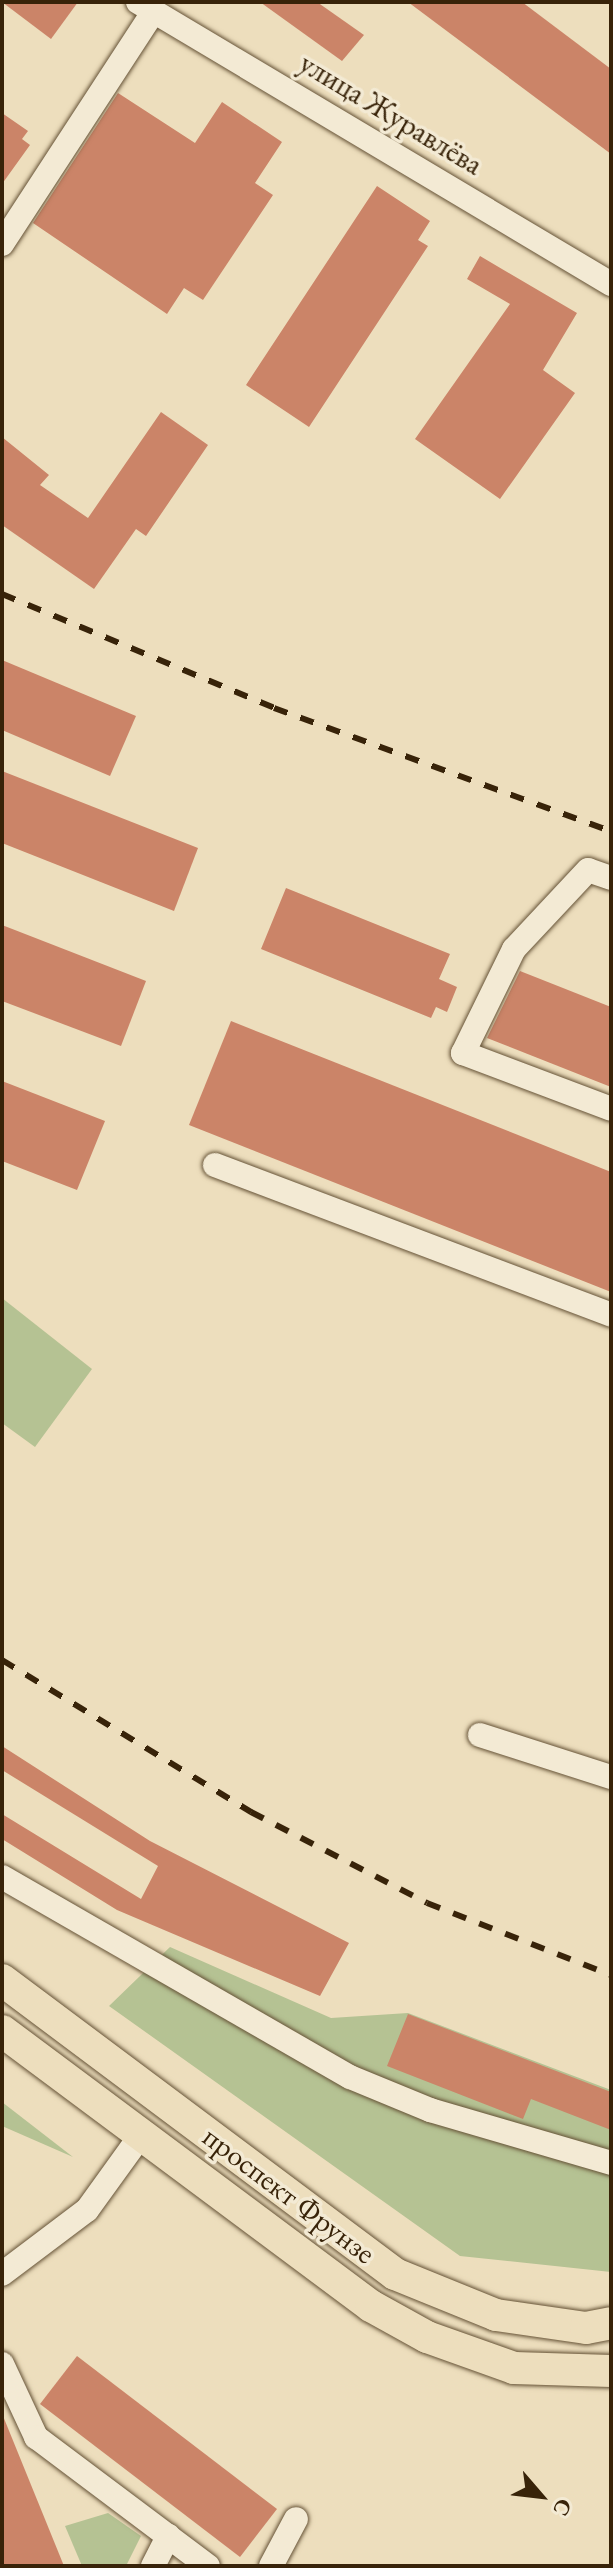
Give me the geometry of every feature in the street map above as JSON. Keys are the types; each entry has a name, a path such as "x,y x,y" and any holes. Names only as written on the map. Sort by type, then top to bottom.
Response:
{"main road":[{"name":"проспект Фрунзе","path":"2,1980 395,2274 496,2315 586,2328 611,2323"},
{"name":"проспект Фрунзе","path":"2,2031 371,2306 427,2337 514,2368 611,2371"}],"street":[{"path":"2,244 146,7"},
{"name":"улица Журавлёва","path":"146,7 611,284"},
{"path":"611,878 588,870 514,949 463,1053 611,1109"},
{"path":"215,1165 611,1315"},
{"path":"480,1735 611,1777"},
{"path":"2,1877 350,2077 430,2110 611,2163"},
{"path":"2,2274 87,2210 141,2135"},
{"path":"2,2364 30,2431 208,2566"},
{"path":"271,2566 296,2519"},
{"path":"153,2566 168,2536"}],"green space":[{"path":"2,1298 92,1369 35,1447 2,1423"},
{"path":"170,1947 331,2018 408,2013 611,2090 611,2272 460,2256 109,2006"},
{"path":"2,2102 73,2157 2,2126"},
{"path":"108,2513 141,2536 126,2566 82,2566 65,2526"}],"building":[{"path":"2,2 78,2 51,39"},
{"path":"260,2 317,2 364,35 342,61"},
{"path":"408,2 522,2 611,69 611,154"},
{"path":"118,93 195,143 222,102 282,142 255,183 273,195 203,300 184,288 167,314 33,223"},
{"path":"2,113 28,131 22,139 30,145 2,184"},
{"path":"377,186 430,221 418,240 428,246 309,427 246,385"},
{"path":"480,256 577,313 543,370 575,393 500,499 415,439 510,304 467,279"},
{"path":"161,412 208,445 146,536 136,529 94,589 2,525 2,437 49,475 40,485 88,518"},
{"path":"2,660 136,716 110,776 2,730"},
{"path":"2,771 198,848 174,911 2,843"},
{"path":"286,888 450,954 439,979 457,987 447,1012 436,1007 431,1018 261,949"},
{"path":"2,925 146,981 121,1046 2,1001"},
{"path":"520,971 611,1007 611,1087 487,1038"},
{"path":"231,1021 611,1172 611,1292 189,1125"},
{"path":"2,1081 105,1121 77,1190 2,1161"},
{"path":"2,1746 150,1841 349,1943 320,1996 117,1910 2,1839 2,1814 141,1899 158,1866 2,1770"},
{"path":"408,2014 611,2092 611,2130 531,2099 523,2119 387,2066"},
{"path":"77,2356 277,2509 240,2557 40,2404"},
{"path":"3,2416 64,2566 2,2566"}],"railway":[{"path":"2,594 274,708 611,831"},
{"path":"2,1660 251,1812 427,1903 611,1975"}]}
